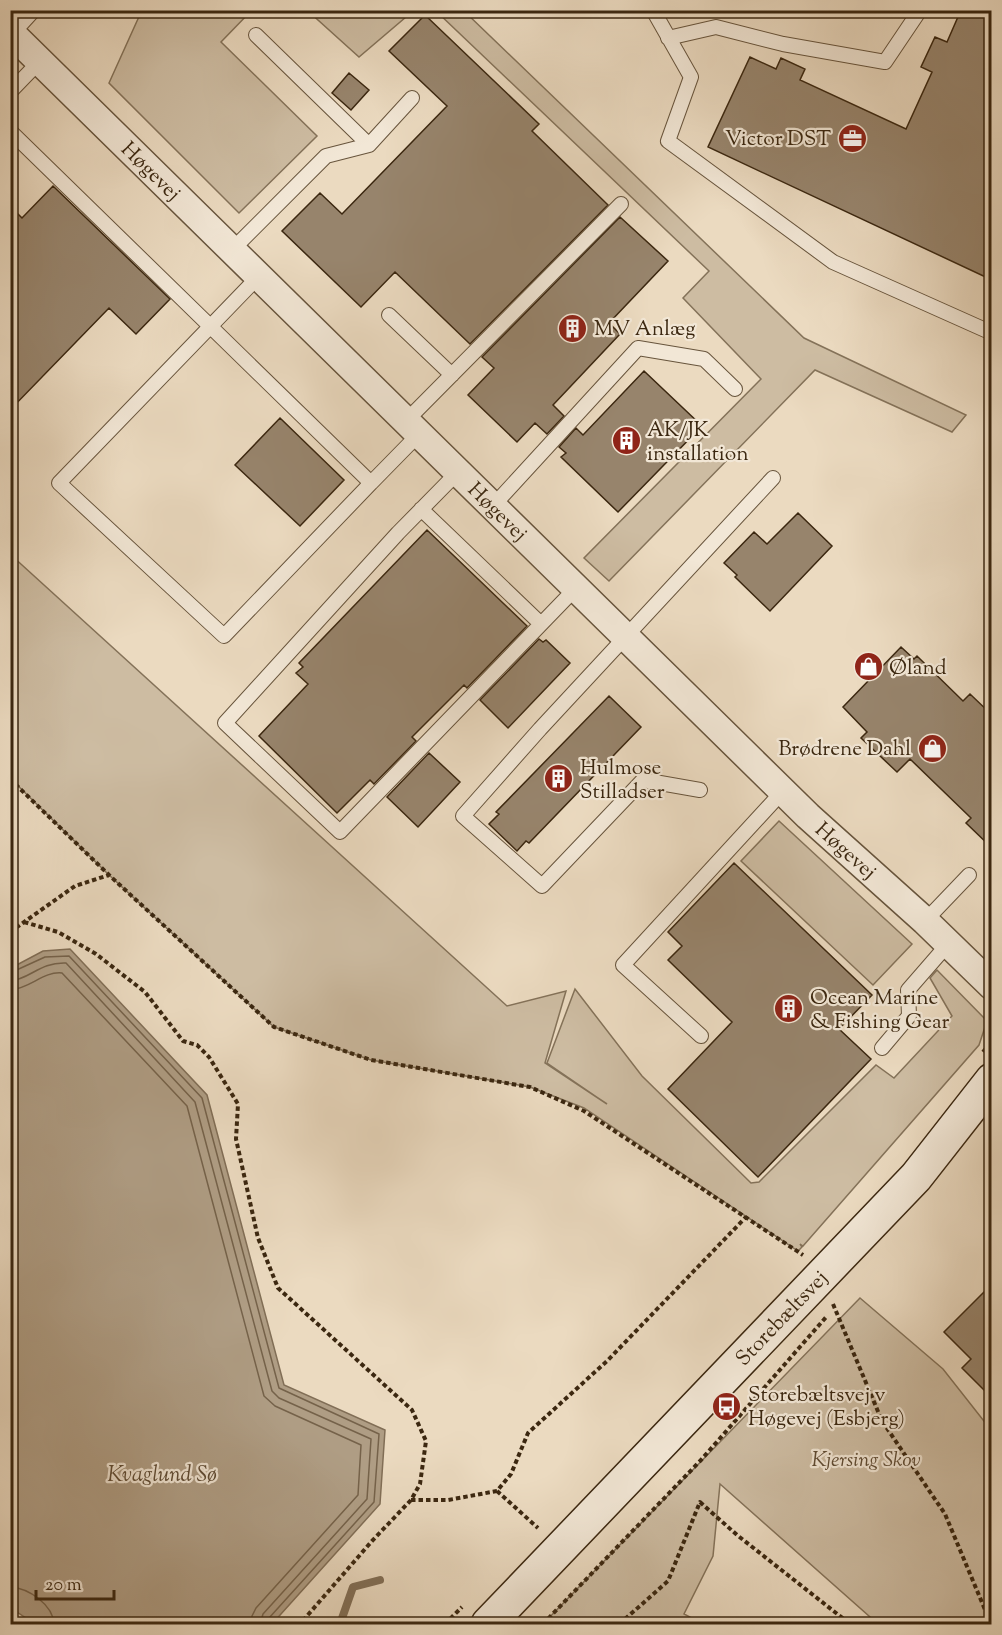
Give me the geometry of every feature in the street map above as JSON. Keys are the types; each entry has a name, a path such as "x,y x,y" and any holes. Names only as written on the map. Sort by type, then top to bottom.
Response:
{"street":[{"name":"Høgevej","path":"11,33 783,791 925,921 992,986"},
{"name":"Storebæltsvej","path":"488,1624 832,1288 992,1080"}],"lane":[{"path":"11,33 34,10"},
{"path":"652,10 691,77 668,141 833,262 992,333"},
{"path":"668,38 716,27 783,44 885,62 920,10"},
{"path":"256,35 369,145"},
{"path":"10,92 40,61"},
{"path":"232,250 326,156 369,145 412,98"},
{"path":"10,131 371,483"},
{"path":"259,276 58,483 224,636 371,483 452,375 621,204"},
{"path":"389,315 452,375"},
{"path":"493,506 638,348 704,359 735,389"},
{"path":"458,472 225,723 340,832 576,588"},
{"path":"700,790 643,780 542,886 463,816 773,478"},
{"path":"422,509 541,624"},
{"path":"701,1035 623,965 783,791"},
{"path":"925,921 969,875"},
{"path":"882,1048 909,1016 908,990 948,944"}],"path":[{"path":"10,779 109,875 274,1027 371,1060 530,1087 584,1111 802,1254 832,1288 834,1308 882,1420 945,1514 991,1624"},
{"path":"10,932 75,886 109,875"},
{"path":"24,922 58,932 96,954 145,992 183,1041 197,1045 209,1057 238,1104 236,1139 258,1238 278,1288 412,1410 426,1441 420,1484 411,1500 300,1624"},
{"path":"411,1500 448,1500 497,1491 511,1474 528,1433 607,1361 746,1217"},
{"path":"543,1624 701,1460 834,1308 832,1288"},
{"path":"497,1491 538,1528"},
{"path":"611,1624 624,1620 668,1581 700,1502 850,1624"}],"green space":[{"path":"142,10 251,11 221,42 317,136 239,213 109,83"},
{"path":"308,11 413,11 359,57"},
{"path":"436,11 464,11 804,338 966,415 952,432 815,370 609,581 584,558 761,379 683,298 709,271"},
{"path":"11,555 507,1006 566,991 545,1063 607,1104 547,1063 575,989 642,1076 751,1183 759,1182 876,1065 894,1078 952,1016 930,978 937,970 987,1021 979,1045 803,1246 800,1244 802,1247 798,1251 584,1108 530,1087 371,1060 274,1027 109,875 11,779"},
{"path":"779,821 912,944 873,985 741,861"},
{"name":"Kjersing Skov","path":"860,1298 943,1369 991,1430 991,1624 878,1624 720,1484 713,1556 684,1614 703,1624 543,1624"}],"water":[{"name":"Kvaglund Sø","path":"70,949 207,1095 284,1385 385,1430 380,1504 272,1624 35,1624 11,1608 11,968 43,951"}],"building":[{"name":"Victor DST","path":"961,10 992,10 992,280 708,147 750,57 776,69 781,58 805,69 800,80 906,129 932,72 921,67 935,37 947,42"},
{"path":"425,15 539,124 532,131 608,205 470,344 395,272 361,307 282,231 320,193 342,214 447,106 389,51"},
{"path":"349,73 369,90 351,110 332,93"},
{"path":"53,186 170,299 136,334 109,308 10,410 10,206 22,218"},
{"name":"MV Anlæg","path":"620,217 668,261 609,323 620,334 553,405 564,416 547,434 535,423 517,442 468,395 494,368 482,357"},
{"name":"AK/JK installation","path":"644,371 702,426 618,512 561,457 566,453 559,447 576,428 583,435"},
{"path":"280,418 344,480 300,526 235,465"},
{"path":"798,513 832,546 770,611 724,563 754,532 767,544"},
{"path":"427,530 527,626 467,688 464,685 412,737 416,741 374,784 370,780 337,813 259,736 308,684 296,673 303,667 299,663"},
{"path":"539,639 543,642 546,640 570,663 508,728 480,700"},
{"name":"Brødrene Dahl","path":"901,647 914,659 917,656 963,701 970,694 992,715 992,848 966,823 971,818 910,759 897,772 861,738 867,732 843,707"},
{"name":"Hulmose Stilladser","path":"609,696 641,727 529,843 526,841 517,851 489,824 499,814 496,812"},
{"path":"429,753 460,782 418,827 387,797"},
{"name":"Ocean Marine & Fishing Gear","path":"734,863 872,995 839,1029 871,1059 758,1177 668,1089 732,1022 668,960 682,946 668,932"},
{"path":"992,1284 992,1398 962,1368 971,1359 944,1332"}],"waterway":[{"path":"340,1624 353,1587 380,1580"}],"place":[{"name":"Victor DST","path":"852,138"},
{"name":"MV Anlæg","path":"573,328"},
{"name":"AK/JK installation","path":"626,441"},
{"name":"Øland","path":"868,667"},
{"name":"Brødrene Dahl","path":"932,748"},
{"name":"Hulmose Stilladser","path":"559,779"},
{"name":"Ocean Marine & Fishing Gear","path":"789,1009"},
{"name":"Storebæltsvej v Høgevej (Esbjerg)","path":"727,1406"}]}
